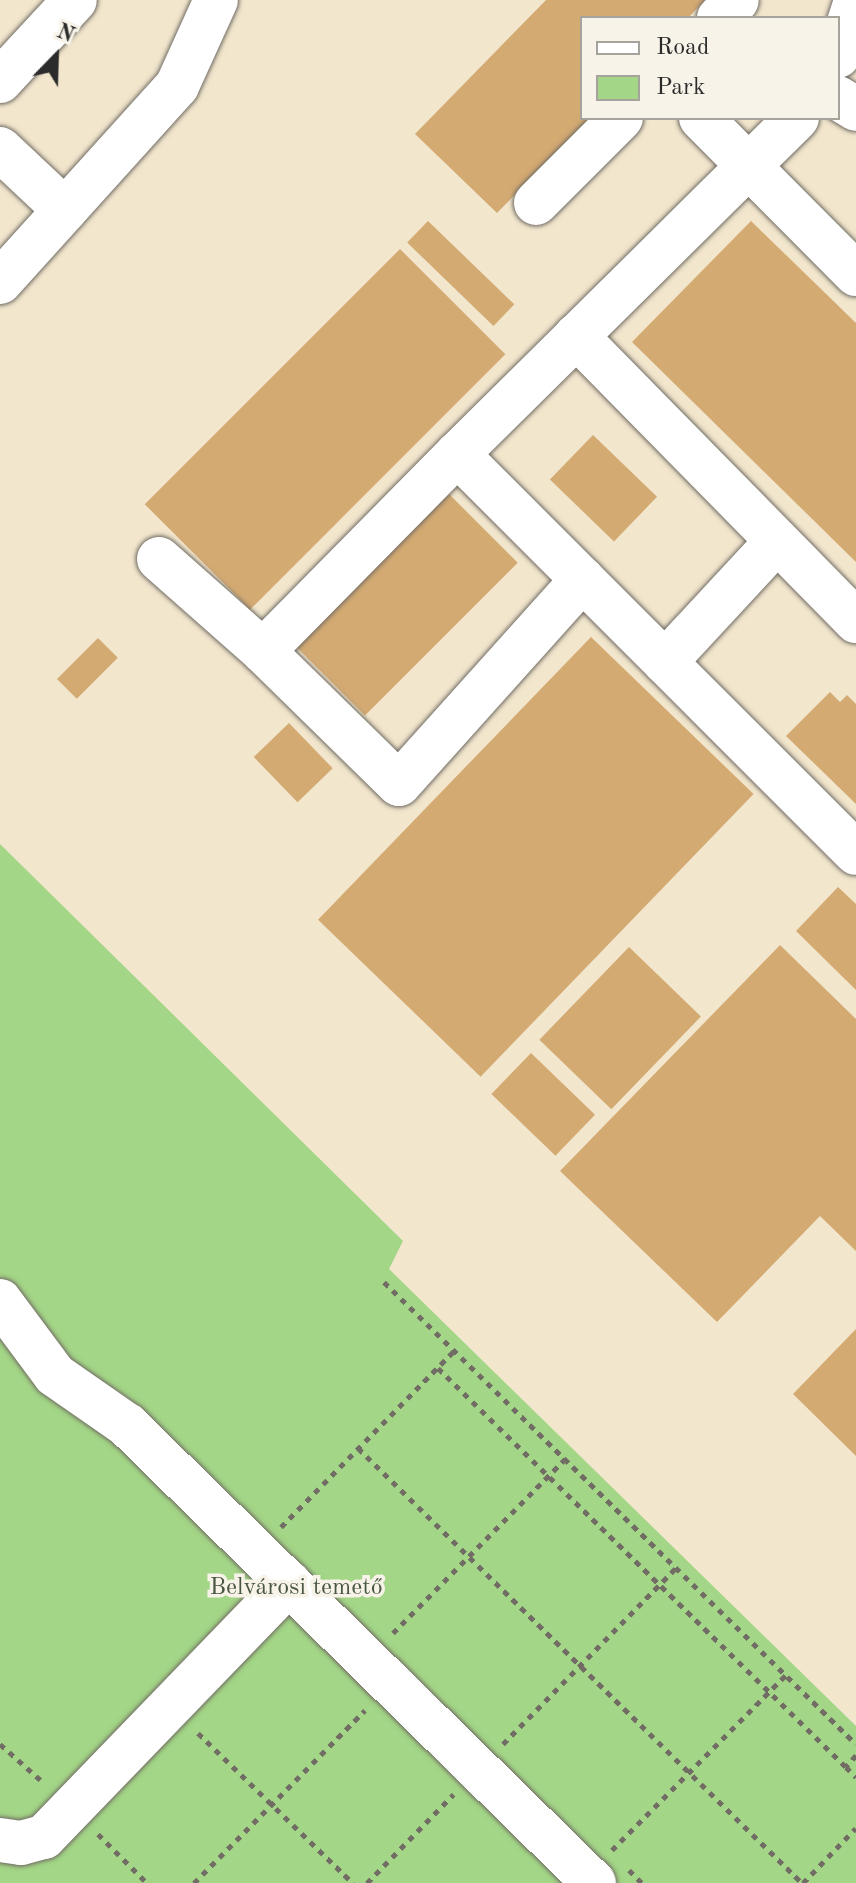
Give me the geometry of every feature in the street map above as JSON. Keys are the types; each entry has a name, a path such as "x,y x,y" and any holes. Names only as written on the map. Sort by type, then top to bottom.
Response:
{"lane":[{"path":"0,81 75,0"},
{"path":"0,282 177,86 216,0"},
{"path":"721,16 737,0"},
{"path":"840,50 856,1"},
{"path":"536,203 619,120"},
{"path":"703,120 856,274"},
{"path":"263,651 795,120"},
{"path":"0,149 65,210"},
{"path":"576,336 856,621"},
{"path":"457,454 856,853"},
{"path":"665,662 777,541"},
{"path":"159,559 263,651 399,784 583,579"},
{"path":"0,1301 55,1375 127,1425 591,1879"},
{"path":"0,1840 21,1843 44,1837 289,1583"}],"path":[{"path":"384,1282 856,1744"},
{"path":"256,1551 454,1351"},
{"path":"438,1368 856,1777"},
{"path":"358,1448 802,1883 856,1828"},
{"path":"194,1883 274,1806 468,1557 565,1459"},
{"path":"367,1883 676,1568"},
{"path":"591,1879 689,1773 786,1675"},
{"path":"171,1707 353,1883"},
{"path":"846,1767 856,1755"}],"green space":[{"name":"Belvárosi temető","path":"0,844 403,1241 389,1269 856,1726 856,1883 0,1883"}],"building":[{"path":"546,0 705,0 690,16 580,16 580,120 588,120 497,213 415,134"},
{"path":"428,221 514,304 493,326 407,243"},
{"path":"751,221 856,323 856,562 632,342"},
{"path":"400,249 505,354 250,610 145,504"},
{"path":"593,435 657,497 614,541 550,480"},
{"path":"447,492 518,563 365,715 294,645"},
{"path":"591,637 754,794 481,1077 318,920"},
{"path":"98,638 118,658 77,699 57,679"},
{"path":"830,692 840,702 847,695 856,704 856,804 786,736"},
{"path":"289,723 333,768 298,802 254,757"},
{"path":"838,887 856,904 856,990 796,931"},
{"path":"780,945 856,1019 856,1251 820,1216 717,1322 560,1171"},
{"path":"629,947 701,1016 611,1109 539,1040"},
{"path":"531,1053 595,1115 555,1156 491,1094"},
{"path":"856,1329 856,1456 793,1394"}]}
